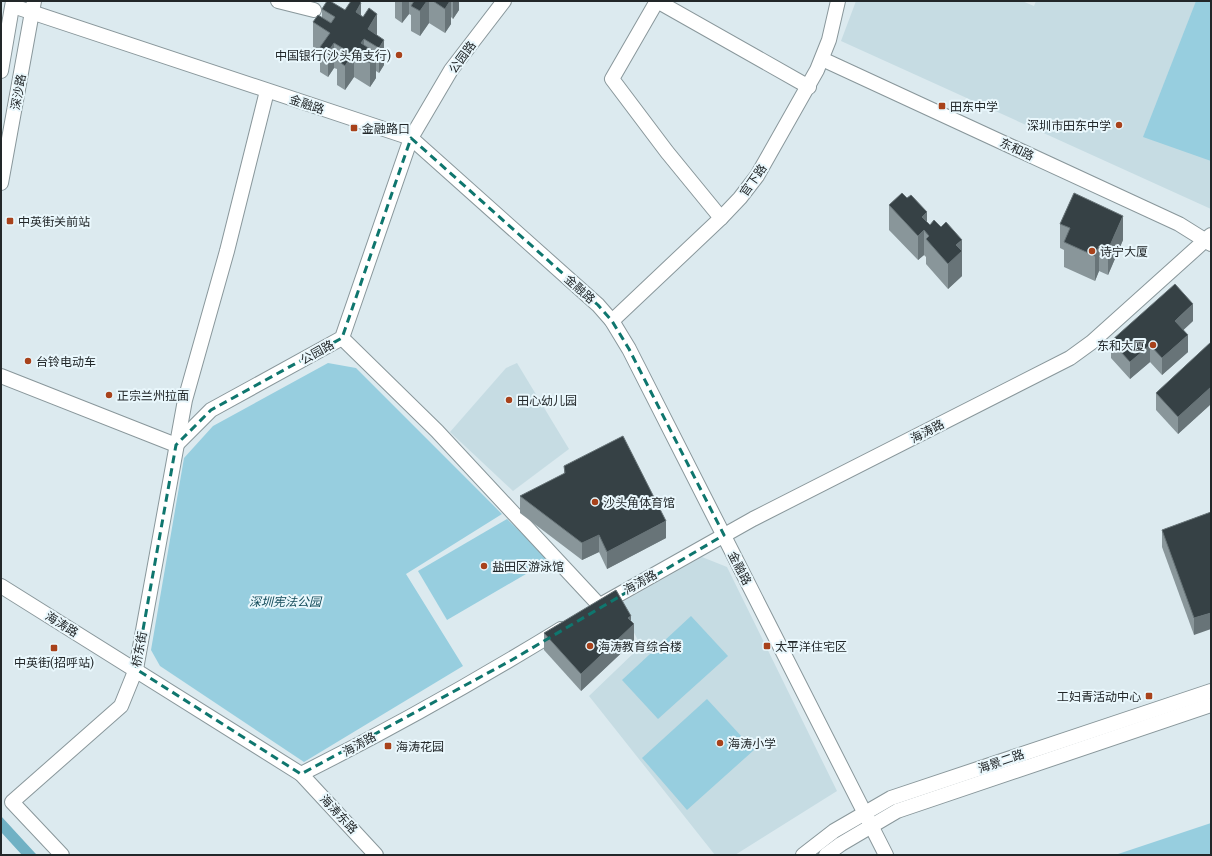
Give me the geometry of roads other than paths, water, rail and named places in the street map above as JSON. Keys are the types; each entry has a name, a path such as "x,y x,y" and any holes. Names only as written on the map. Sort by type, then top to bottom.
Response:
{"street":[{"path":"278,1 314,10"},
{"name":"公园路","path":"176,445 211,410 342,338 411,138 451,70 504,1"},
{"path":"721,218 667,152 612,79 657,1 809,87"},
{"name":"官下路","path":"612,322 721,218 740,198 757,176 809,87 822,59 829,40 838,1"},
{"name":"金融路","path":"13,3 33,6 267,91 411,138 598,305 612,322 629,349 886,855"},
{"name":"深沙路","path":"1,71 13,3"},
{"name":"深沙路","path":"1,183 33,6"},
{"name":"东和路","path":"822,59 1179,224 1209,240"},
{"name":"桥东街","path":"62,855 12,802 121,706 136,669 185,400 227,251 267,91"},
{"name":"海涛路","path":"587,613 724,535 1070,358 1092,342 1209,240"},
{"path":"342,338 437,431 599,605"},
{"path":"1,376 176,445"},
{"name":"海涛路","path":"1,586 136,669 301,774 343,753 503,664 574,621"},
{"name":"海景二路","path":"803,855 834,830 891,798 1211,691"},
{"name":"海景二路","path":"826,855 841,844 897,811 1211,706"},
{"name":"海涛东路","path":"301,774 376,855"}],"place":[{"name":"中国银行(沙头角支行)","path":"399,55"},
{"name":"田东中学","path":"942,106"},
{"name":"深圳市田东中学","path":"1119,125"},
{"name":"金融路口","path":"354,128"},
{"name":"中英街关前站","path":"10,221"},
{"name":"诗宁大厦","path":"1092,251"},
{"name":"东和大厦","path":"1153,345"},
{"name":"台铃电动车","path":"28,361"},
{"name":"正宗兰州拉面","path":"109,395"},
{"name":"田心幼儿园","path":"509,400"},
{"name":"沙头角体育馆","path":"595,502"},
{"name":"盐田区游泳馆","path":"484,566"},
{"name":"海涛教育综合楼","path":"590,646"},
{"name":"太平洋住宅区","path":"767,646"},
{"name":"中英街(招呼站)","path":"54,648"},
{"name":"工妇青活动中心","path":"1149,696"},
{"name":"海涛小学","path":"720,743"},
{"name":"海涛花园","path":"388,746"}],"park label":[{"name":"深圳宪法公园","path":"285,601"}]}
